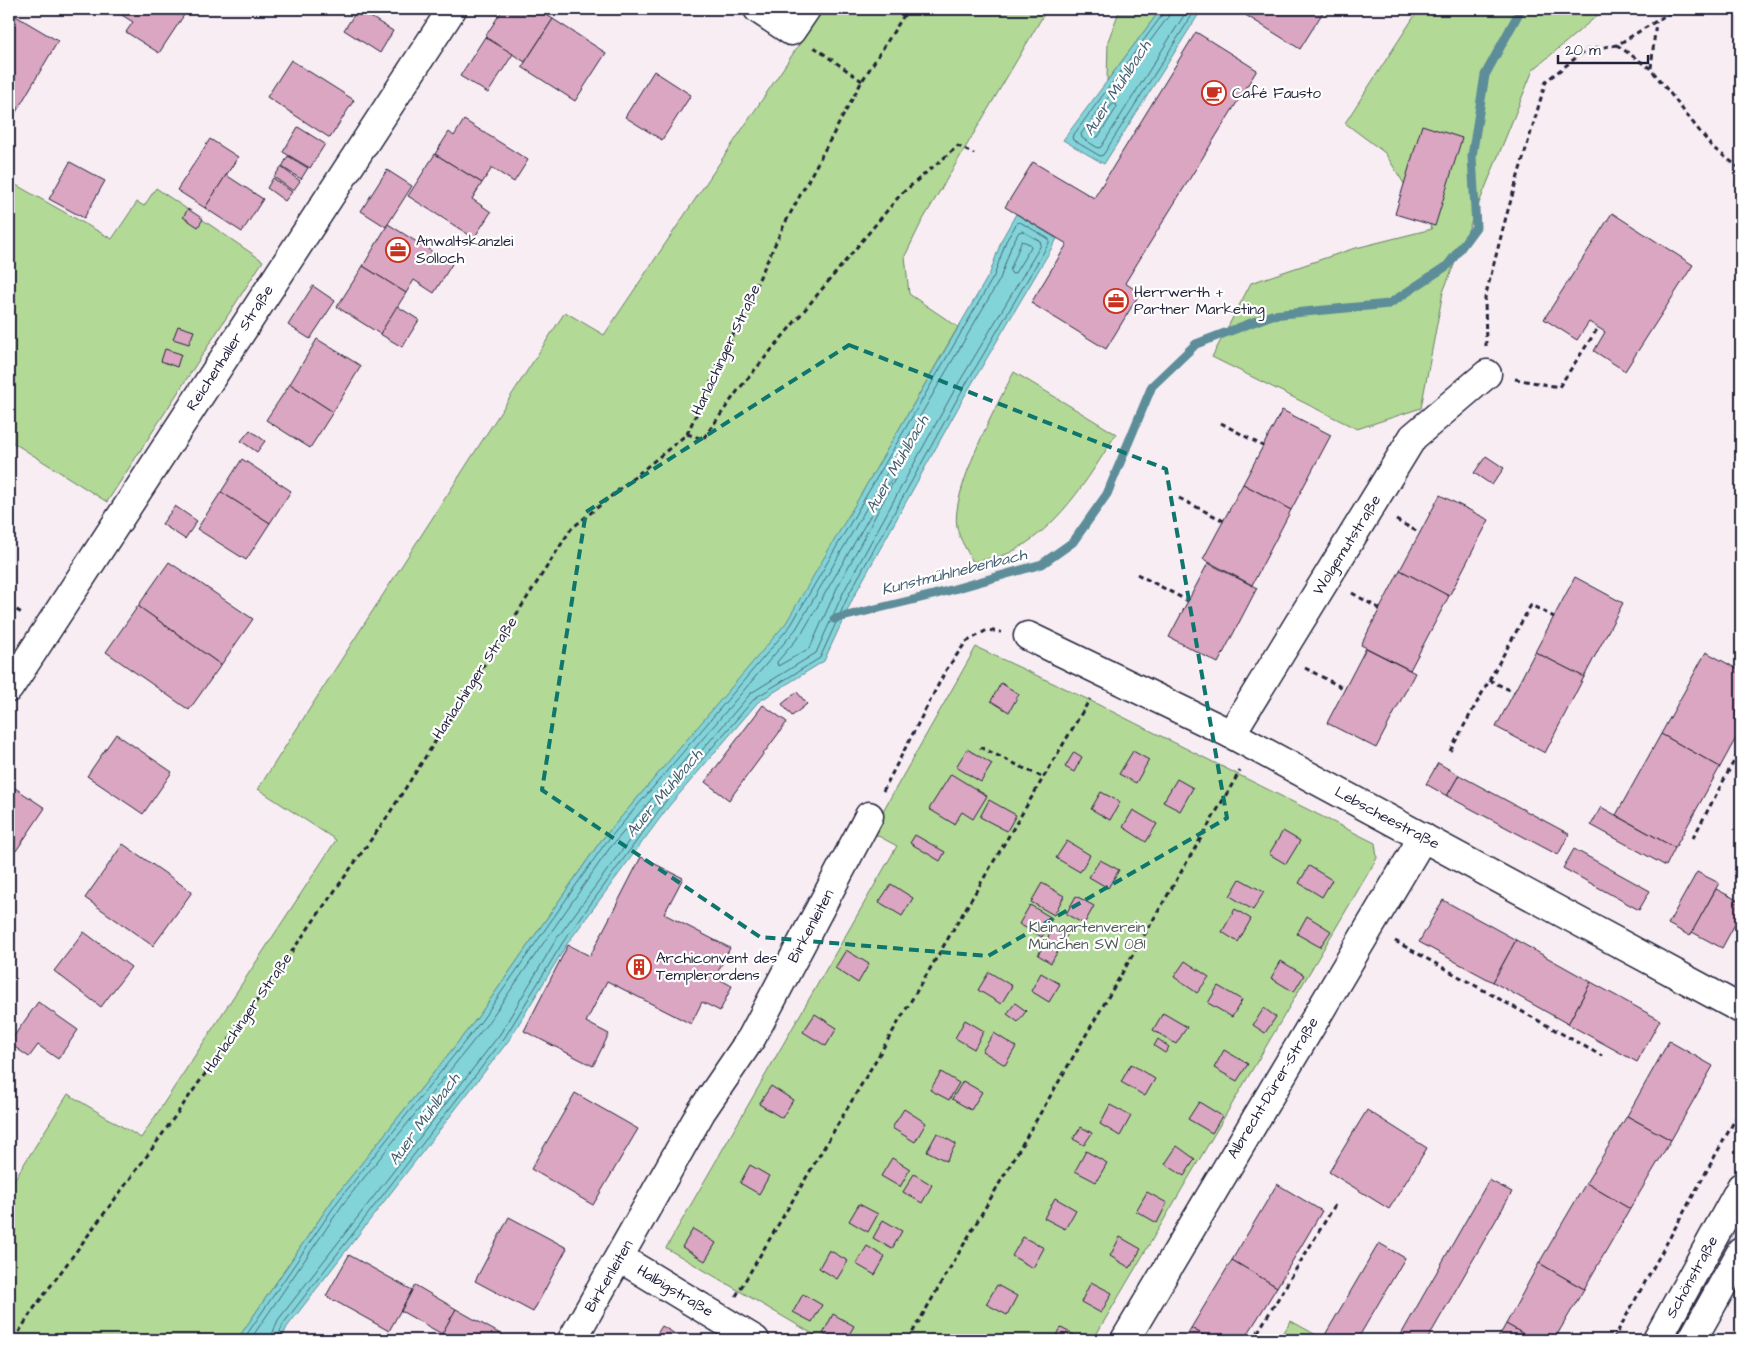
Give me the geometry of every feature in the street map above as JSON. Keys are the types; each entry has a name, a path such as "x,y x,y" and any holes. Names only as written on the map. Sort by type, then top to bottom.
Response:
{"street":[{"name":"Reichenhaller Straße","path":"9,688 452,9"},
{"path":"758,9 791,31 806,9"},
{"name":"Wolgemutstraße","path":"1231,734 1413,437 1487,374"},
{"name":"Lebscheestraße","path":"1028,636 1231,734 1741,1009"},
{"name":"Birkenleiten","path":"572,1340 701,1112 752,1037 870,816"},
{"name":"Albrecht-Dürer-Straße","path":"1125,1340 1423,837"},
{"name":"Schönstraße","path":"1657,1340 1741,1187"},
{"name":"Schönstraße","path":"1692,1340 1741,1252"},
{"name":"Halbigstraße","path":"620,1258 755,1340"}],"path":[{"name":"Harlachinger Straße","path":"14,1340 38,1303 148,1153 387,817 571,529 687,434 784,225 862,81 908,9"},
{"path":"1598,328 1560,387 1487,374 1485,298 1506,217 1546,81 1586,50 1617,45 1676,9"},
{"path":"1651,69 1656,22"},
{"path":"791,31 862,81"},
{"path":"1617,45 1651,69 1712,147 1741,169"},
{"path":"687,434 703,439 739,389 901,194 958,146 974,154"},
{"path":"1221,423 1263,446"},
{"path":"1179,498 1224,521"},
{"path":"1137,574 1188,601"},
{"path":"1450,751 1531,605 1554,618"},
{"path":"870,816 946,670 966,642 987,630 1028,636"},
{"path":"1280,655 1345,689"},
{"path":"1489,680 1514,692"},
{"path":"739,1290 1089,700"},
{"path":"980,747 1042,778"},
{"path":"1693,838 1741,748"},
{"path":"908,1340 1238,776"},
{"path":"1401,945 1602,1056"},
{"path":"1613,1340 1741,1111"},
{"path":"1253,1340 1335,1205"}],"highlighted area":[{"path":"849,345 1166,469 1227,818 988,956 760,937 542,790 586,512"}],"green space":[{"path":"823,9 1047,9 921,223 905,256 909,294 958,327 787,623 600,842 478,1017 334,1198 237,1340 9,1340 9,1188 68,1094 141,1138 336,840 258,789 565,312 604,335"},
{"path":"1120,9 1161,9 1107,81 1108,41"},
{"path":"1419,9 1605,9 1533,70 1443,292 1421,408 1357,429 1212,357 1251,283 1352,249 1432,229 1385,153 1345,123"},
{"path":"9,181 112,239 137,202 144,206 156,188 263,261 107,502 9,440"},
{"path":"1014,372 1116,434 1070,502 1041,532 1007,554 973,562 957,527 957,512 961,493 976,449"},
{"name":"Kleingartenverein München SW 081","path":"976,647 1089,700 1375,843 1377,858 1093,1340 823,1340 666,1248 897,846 871,832"},
{"path":"1291,1321 1318,1336 1316,1340 1279,1340"}],"water":[{"name":"Auer Mühlbach","path":"1161,9 1202,9 1104,164 1063,140"},
{"name":"Auer Mühlbach","path":"1016,214 1057,239 964,397 854,596 824,661 758,702 669,806 567,944 509,1040 287,1327 281,1340 237,1340 334,1198 478,1017 600,842 786,623 990,273 1002,239"}],"building":[{"path":"112,9 188,9 159,53 126,32 133,22"},
{"path":"358,9 393,31 380,53 344,30"},
{"path":"503,9 537,9 553,19 525,62 485,37"},
{"path":"1236,9 1325,9 1300,49"},
{"path":"9,12 58,41 9,124"},
{"path":"553,19 606,53 575,101 522,67"},
{"path":"1196,32 1257,70 1125,283 1140,293 1106,349 1031,303 1067,244 1005,207 1033,162 1094,198"},
{"path":"485,37 513,54 488,93 460,76"},
{"path":"291,60 354,100 330,138 267,97"},
{"path":"654,71 691,95 662,140 625,117"},
{"path":"464,120 528,160 514,182 492,168 482,183 435,154 449,132 454,136"},
{"path":"1422,125 1462,138 1435,226 1395,214"},
{"path":"298,127 325,144 310,168 283,152"},
{"path":"210,139 238,157 205,208 177,190"},
{"path":"435,154 482,183 472,199 491,212 474,238 408,196"},
{"path":"288,156 308,168 301,179 282,167"},
{"path":"70,162 105,181 84,218 49,199"},
{"path":"281,167 300,181 293,191 274,177"},
{"path":"387,170 412,186 386,227 361,211"},
{"path":"226,175 263,199 242,232 205,208"},
{"path":"273,178 292,192 285,201 267,188"},
{"path":"188,209 203,219 198,227 183,217"},
{"path":"1612,213 1693,265 1625,371 1594,351 1605,332 1589,322 1577,340 1544,319"},
{"path":"388,224 452,264 434,293 414,280 406,293 363,266"},
{"path":"363,266 406,293 380,334 337,307"},
{"path":"313,286 335,301 310,339 288,325"},
{"path":"397,306 419,320 402,347 380,334"},
{"path":"178,326 194,331 189,344 173,339"},
{"path":"317,339 361,366 333,412 290,384"},
{"path":"165,349 181,354 177,367 161,361"},
{"path":"290,384 333,412 310,448 266,420"},
{"path":"1282,410 1331,435 1291,510 1243,484"},
{"path":"250,430 265,441 257,452 241,441"},
{"path":"1486,456 1504,468 1492,485 1474,473"},
{"path":"242,459 291,491 270,523 221,492"},
{"path":"1243,484 1291,510 1252,585 1203,559"},
{"path":"221,492 270,523 246,560 197,529"},
{"path":"1440,495 1489,520 1449,596 1400,570"},
{"path":"175,506 197,521 185,539 162,524"},
{"path":"169,562 253,619 221,665 138,606"},
{"path":"1208,563 1257,588 1218,663 1169,637"},
{"path":"1400,570 1449,596 1410,670 1361,645"},
{"path":"1575,577 1623,603 1584,677 1535,652"},
{"path":"138,606 221,665 189,710 106,652"},
{"path":"1366,648 1415,673 1376,748 1327,723"},
{"path":"1535,652 1584,677 1545,753 1496,727"},
{"path":"1706,652 1741,671 1741,729 1720,767 1661,734"},
{"path":"1001,683 1019,694 1009,712 991,701"},
{"path":"797,692 807,704 792,716 782,704"},
{"path":"763,705 787,722 729,800 705,782"},
{"path":"116,734 172,772 143,814 87,776"},
{"path":"1661,734 1720,767 1675,848 1616,815"},
{"path":"967,749 992,764 981,782 956,767"},
{"path":"1133,751 1149,760 1136,783 1119,774"},
{"path":"1074,752 1082,757 1074,772 1065,767"},
{"path":"1438,763 1459,775 1447,796 1426,784"},
{"path":"951,774 987,796 973,819 962,812 954,824 929,809"},
{"path":"1459,775 1569,834 1558,855 1447,796"},
{"path":"1177,779 1193,788 1180,811 1163,802"},
{"path":"9,784 45,808 16,851 9,846"},
{"path":"1101,792 1120,802 1110,820 1091,809"},
{"path":"989,800 1016,815 1007,831 980,817"},
{"path":"1601,807 1675,848 1666,866 1591,825"},
{"path":"1133,810 1157,824 1146,842 1123,827"},
{"path":"1283,831 1300,841 1286,864 1269,854"},
{"path":"915,835 945,852 940,861 910,843"},
{"path":"1067,841 1090,855 1080,872 1056,858"},
{"path":"123,844 192,892 153,946 85,898"},
{"path":"1574,849 1650,891 1639,910 1563,868"},
{"name":"Archiconvent des Templerordens","path":"641,857 683,878 664,914 730,948 715,977 732,986 720,1011 702,1002 691,1024 607,981 586,1022 609,1034 593,1066 524,1031 568,945 590,956"},
{"path":"1100,860 1119,870 1108,888 1089,877"},
{"path":"1309,866 1332,880 1322,897 1299,883"},
{"path":"1697,872 1719,883 1690,936 1668,924"},
{"path":"1240,879 1264,892 1253,910 1230,896"},
{"path":"1042,883 1064,896 1054,915 1031,902"},
{"path":"891,884 913,898 902,916 879,902"},
{"path":"1716,889 1741,902 1741,913 1722,948 1692,932"},
{"path":"1076,896 1094,906 1084,924 1066,914"},
{"path":"1443,900 1516,940 1493,982 1419,942"},
{"path":"1030,905 1052,918 1042,937 1019,924"},
{"path":"1235,909 1251,919 1238,942 1222,932"},
{"path":"1307,916 1331,931 1320,947 1297,934"},
{"path":"1055,925 1068,933 1051,963 1038,955"},
{"path":"84,932 131,967 101,1007 54,971"},
{"path":"1516,940 1591,982 1568,1024 1493,982"},
{"path":"846,950 869,964 858,983 835,968"},
{"path":"1185,961 1209,977 1197,993 1174,977"},
{"path":"1281,961 1304,975 1294,992 1271,978"},
{"path":"989,972 1012,986 1001,1004 978,990"},
{"path":"1041,973 1060,984 1049,1002 1031,991"},
{"path":"1591,982 1660,1020 1637,1062 1568,1024"},
{"path":"1218,986 1242,1000 1232,1017 1208,1003"},
{"path":"38,1002 78,1030 58,1059 38,1045 29,1057 9,1043"},
{"path":"1015,1003 1026,1011 1018,1022 1007,1014"},
{"path":"1264,1008 1276,1017 1265,1033 1253,1025"},
{"path":"1163,1013 1187,1027 1176,1044 1153,1030"},
{"path":"815,1014 837,1028 826,1046 803,1032"},
{"path":"965,1020 984,1031 974,1049 955,1038"},
{"path":"994,1033 1016,1047 1005,1065 982,1051"},
{"path":"1158,1039 1169,1047 1165,1053 1154,1046"},
{"path":"1669,1041 1713,1066 1671,1140 1627,1116"},
{"path":"1224,1050 1248,1064 1237,1081 1214,1068"},
{"path":"1131,1064 1155,1079 1145,1096 1121,1082"},
{"path":"941,1072 959,1083 949,1100 930,1090"},
{"path":"963,1081 982,1092 971,1110 952,1099"},
{"path":"771,1086 793,1100 782,1118 759,1104"},
{"path":"575,1093 638,1129 593,1205 531,1169"},
{"path":"1199,1102 1222,1116 1212,1133 1188,1119"},
{"path":"1110,1105 1131,1116 1120,1136 1100,1124"},
{"path":"904,1109 926,1123 915,1142 892,1128"},
{"path":"1367,1110 1427,1148 1389,1209 1329,1172"},
{"path":"1627,1116 1671,1140 1630,1209 1586,1183"},
{"path":"1081,1127 1092,1133 1084,1145 1073,1139"},
{"path":"937,1133 956,1144 946,1161 927,1151"},
{"path":"1177,1146 1195,1159 1184,1176 1165,1164"},
{"path":"1086,1151 1107,1163 1096,1182 1075,1171"},
{"path":"892,1158 910,1169 900,1187 881,1176"},
{"path":"750,1165 769,1176 759,1194 740,1183"},
{"path":"914,1174 932,1185 922,1203 903,1192"},
{"path":"1489,1180 1512,1192 1427,1340 1398,1340"},
{"path":"1586,1183 1630,1209 1584,1289 1539,1263"},
{"path":"1277,1184 1322,1211 1277,1287 1232,1260"},
{"path":"1147,1192 1167,1203 1157,1223 1136,1211"},
{"path":"1055,1198 1076,1210 1065,1229 1044,1218"},
{"path":"859,1204 878,1214 868,1232 849,1221"},
{"path":"509,1217 567,1248 533,1312 475,1281"},
{"path":"883,1220 902,1231 892,1249 873,1238"},
{"path":"693,1229 716,1243 705,1261 682,1247"},
{"path":"1023,1237 1044,1248 1033,1268 1012,1256"},
{"path":"1120,1237 1141,1249 1130,1268 1110,1256"},
{"path":"1379,1243 1405,1258 1357,1340 1322,1340"},
{"path":"867,1246 885,1257 875,1275 856,1264"},
{"path":"829,1250 848,1261 837,1279 819,1268"},
{"path":"349,1255 412,1290 389,1331 326,1296"},
{"path":"1232,1260 1277,1287 1244,1340 1212,1340 1191,1328"},
{"path":"1539,1263 1584,1289 1554,1340 1534,1340 1506,1324"},
{"path":"1091,1282 1112,1293 1101,1313 1081,1302"},
{"path":"415,1285 456,1309 442,1334 401,1311"},
{"path":"997,1285 1017,1296 1007,1315 986,1304"},
{"path":"803,1294 822,1305 812,1322 793,1312"},
{"path":"456,1309 511,1340 488,1340 482,1337 480,1340 445,1340 440,1337"},
{"path":"833,1314 854,1326 846,1340 835,1340 823,1334"},
{"path":"1506,1324 1534,1340 1497,1340"},
{"path":"662,1326 685,1340 653,1340"},
{"path":"1061,1328 1082,1339 1054,1340"},
{"path":"1191,1328 1212,1340 1184,1340"}],"waterway":[{"name":"Kunstmühlnebenbach","path":"834,619 933,595 1042,564 1073,542 1107,494 1152,386 1196,344 1272,315 1389,304 1448,265 1476,227 1472,156 1485,75 1521,9"}],"place":[{"name":"Café Fausto","path":"1214,93"},
{"name":"Anwaltskanzlei Solloch","path":"398,250"},
{"name":"Herrwerth + Partner Marketing","path":"1116,301"},
{"name":"Archiconvent des Templerordens","path":"639,967"}]}
